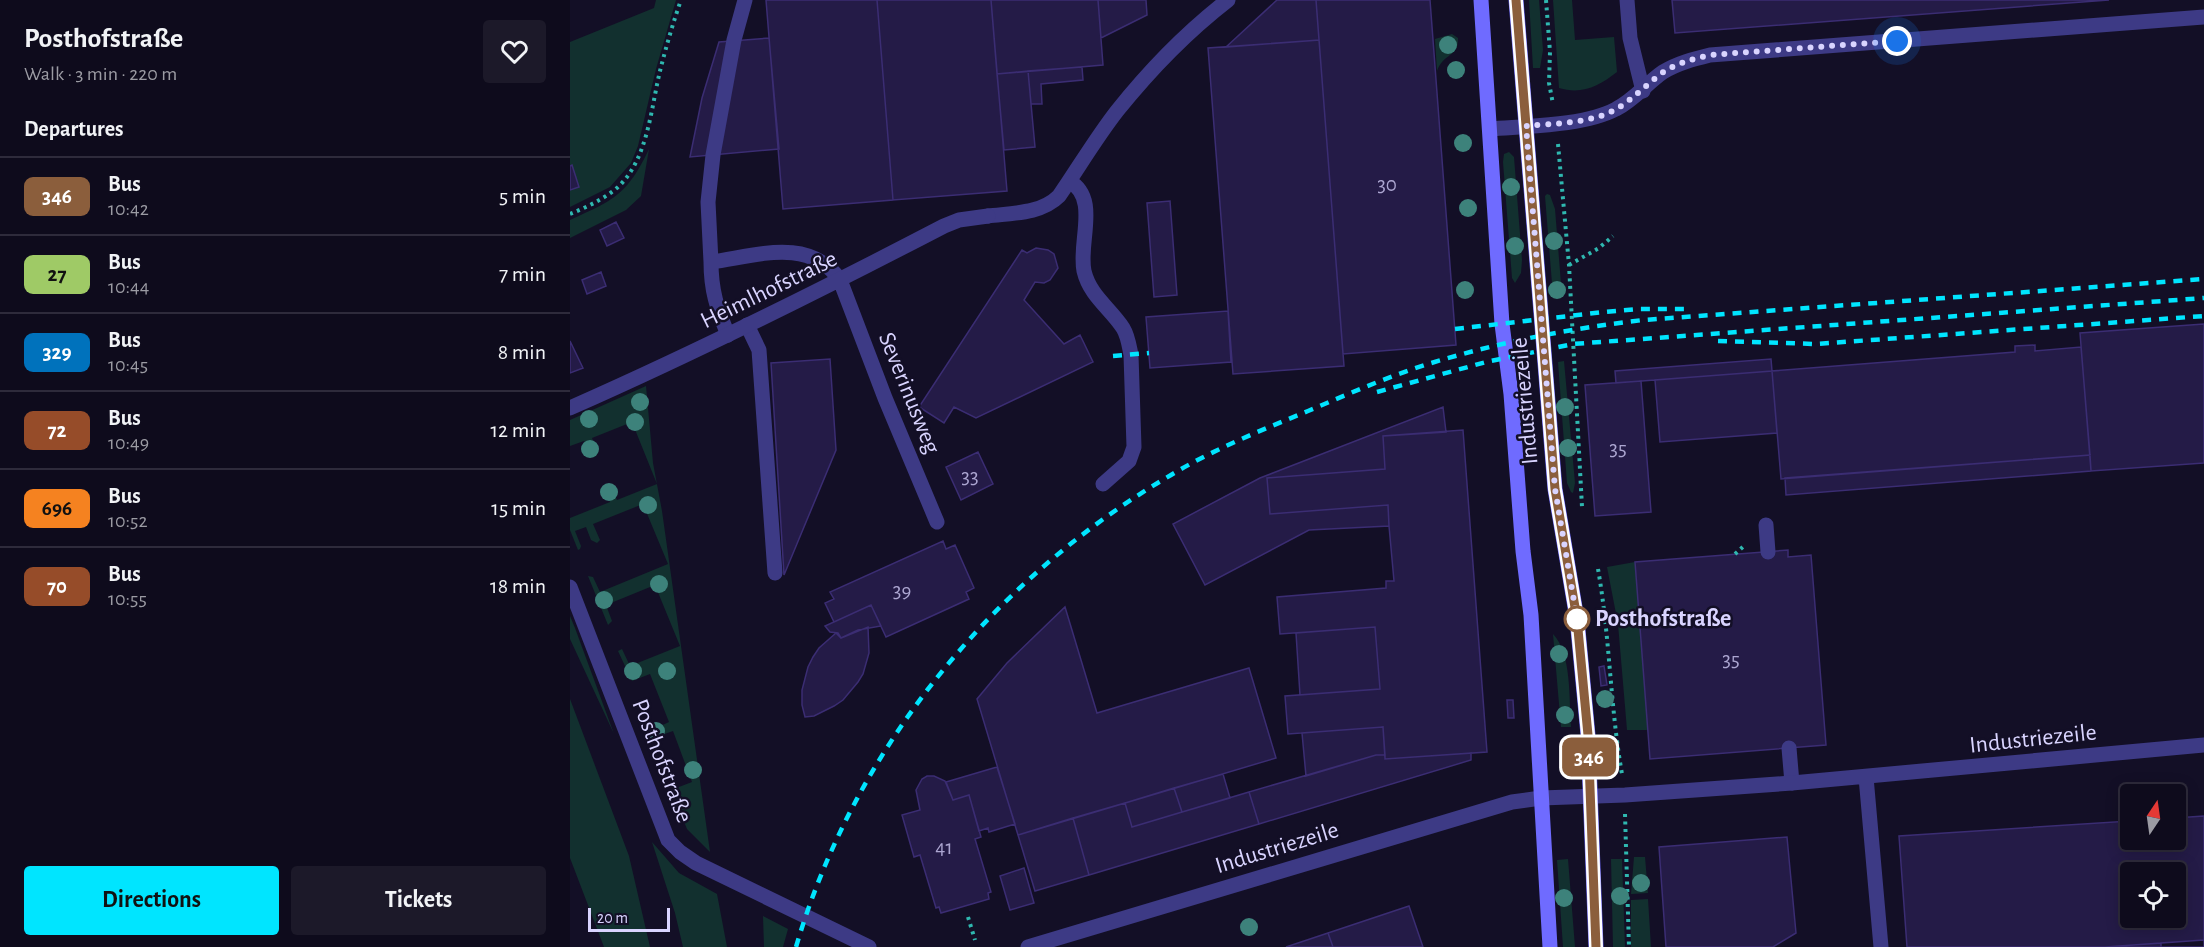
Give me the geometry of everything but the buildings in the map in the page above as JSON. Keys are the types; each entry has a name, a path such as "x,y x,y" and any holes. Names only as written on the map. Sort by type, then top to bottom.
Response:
{"main road":[{"name":"Industriezeile","path":"1481,0 1503,324 1511,394 1523,551 1532,615 1550,947"},
{"name":"Industriezeile","path":"1516,0 1555,489 1577,619 1588,735 1596,947"}],"street":[{"path":"728,335 715,304 711,284 708,202 713,155 734,40 745,0"},
{"name":"Heimlhofstraße","path":"570,408 659,369 958,220 1044,207 1059,196 1095,141 1136,88 1195,29 1228,0"},
{"path":"1627,0 1630,38 1643,91"},
{"path":"1490,129 1585,120 1616,110 1643,91 1662,73 1683,62 1710,55 2204,17"},
{"path":"1069,181 1082,190 1086,199 1082,252 1087,280 1102,305 1123,328 1131,355 1134,447 1129,461 1103,484"},
{"path":"711,262 762,253 795,252 823,261 840,280"},
{"name":"Severinusweg","path":"840,280 885,398 937,522"},
{"path":"747,326 759,350 775,573"},
{"path":"1766,525 1768,552"},
{"name":"Posthofstraße","path":"570,587 668,840 696,863 869,947"},
{"name":"Industriezeile","path":"1028,947 1512,802 1541,798 1625,795 1866,777 2204,745"},
{"path":"1789,748 1792,783"},
{"path":"1866,777 1881,947"}],"path":[{"path":"570,214 604,197 620,185 634,164 642,146 660,71 681,0"},
{"path":"1546,0 1550,52 1549,83 1556,123 1569,266 1582,516"},
{"path":"1569,266 1599,248 1613,236"},
{"path":"1598,569 1605,611 1615,732 1625,795 1629,947"},
{"path":"968,917 975,940"}],"green space":[{"path":"656,0 676,0 656,69 638,146 631,163 610,187 570,207 570,42 654,8"},
{"path":"1529,0 1539,0 1543,50 1540,68 1533,68"},
{"path":"1553,0 1572,0 1575,40 1614,37 1617,72 1604,81 1583,90 1559,88"},
{"path":"1452,34 1458,38 1456,49 1443,61 1437,71 1435,39"},
{"path":"649,149 641,196 626,210 570,238 570,220 598,207 618,194 634,177"},
{"path":"1509,152 1514,157 1522,260 1521,273 1515,283 1512,278 1503,162 1504,154"},
{"path":"1550,195 1555,209 1562,296 1553,296 1545,196"},
{"path":"1564,361 1575,483 1573,493 1567,483 1558,362"},
{"path":"646,386 657,484 632,422 592,438 598,453 595,457 590,455 584,441 570,446 570,420"},
{"path":"657,484 710,852 687,829 671,790 692,782 673,731 653,738 650,731 669,722 650,674 632,681 618,651 622,649 630,666 680,646 655,585 606,605 612,621 608,625 588,576 593,577 600,592 668,564 643,504 593,524 600,540 597,543 591,540 586,527 575,531 581,546 578,550 570,530 570,518 610,502 604,488 610,485 617,500"},
{"path":"1635,562 1648,730 1627,730 1618,624 1607,567"},
{"path":"570,616 575,628 614,734 570,639"},
{"path":"1553,634 1564,653 1567,665 1571,727 1561,727"},
{"path":"570,699 629,856 650,947 604,947 570,858"},
{"path":"652,842 679,873 717,894 727,947 683,947 675,913"},
{"path":"1634,857 1645,857 1648,893 1631,894"},
{"path":"1568,859 1575,947 1563,947 1557,860"},
{"path":"1611,859 1622,859 1625,947 1613,947"},
{"path":"1648,899 1651,947 1631,947 1631,900"},
{"path":"763,916 788,929 783,947 764,947"}],"railway":[{"path":"796,947 821,874 854,804 893,738 938,676 989,618 1045,565 1106,517 1171,475 1221,448 1410,370 1518,340 1568,331 1643,320 2204,279"},
{"path":"1377,392 1486,362 1573,344 2204,298"},
{"path":"1455,329 1638,309 1691,309"},
{"path":"1718,341 1816,344 2204,316"},
{"path":"1113,356 1149,353"}],"bus line":[{"name":"346","path":"1516,0 1555,489 1577,619 1588,735 1596,947"}],"place":[{"name":"Posthofstraße","path":"1577,619"}],"route":[{"path":"1577,619 1555,489 1526,126 1585,120 1616,110 1643,91 1662,73 1683,62 1710,55 1897,41"}]}
